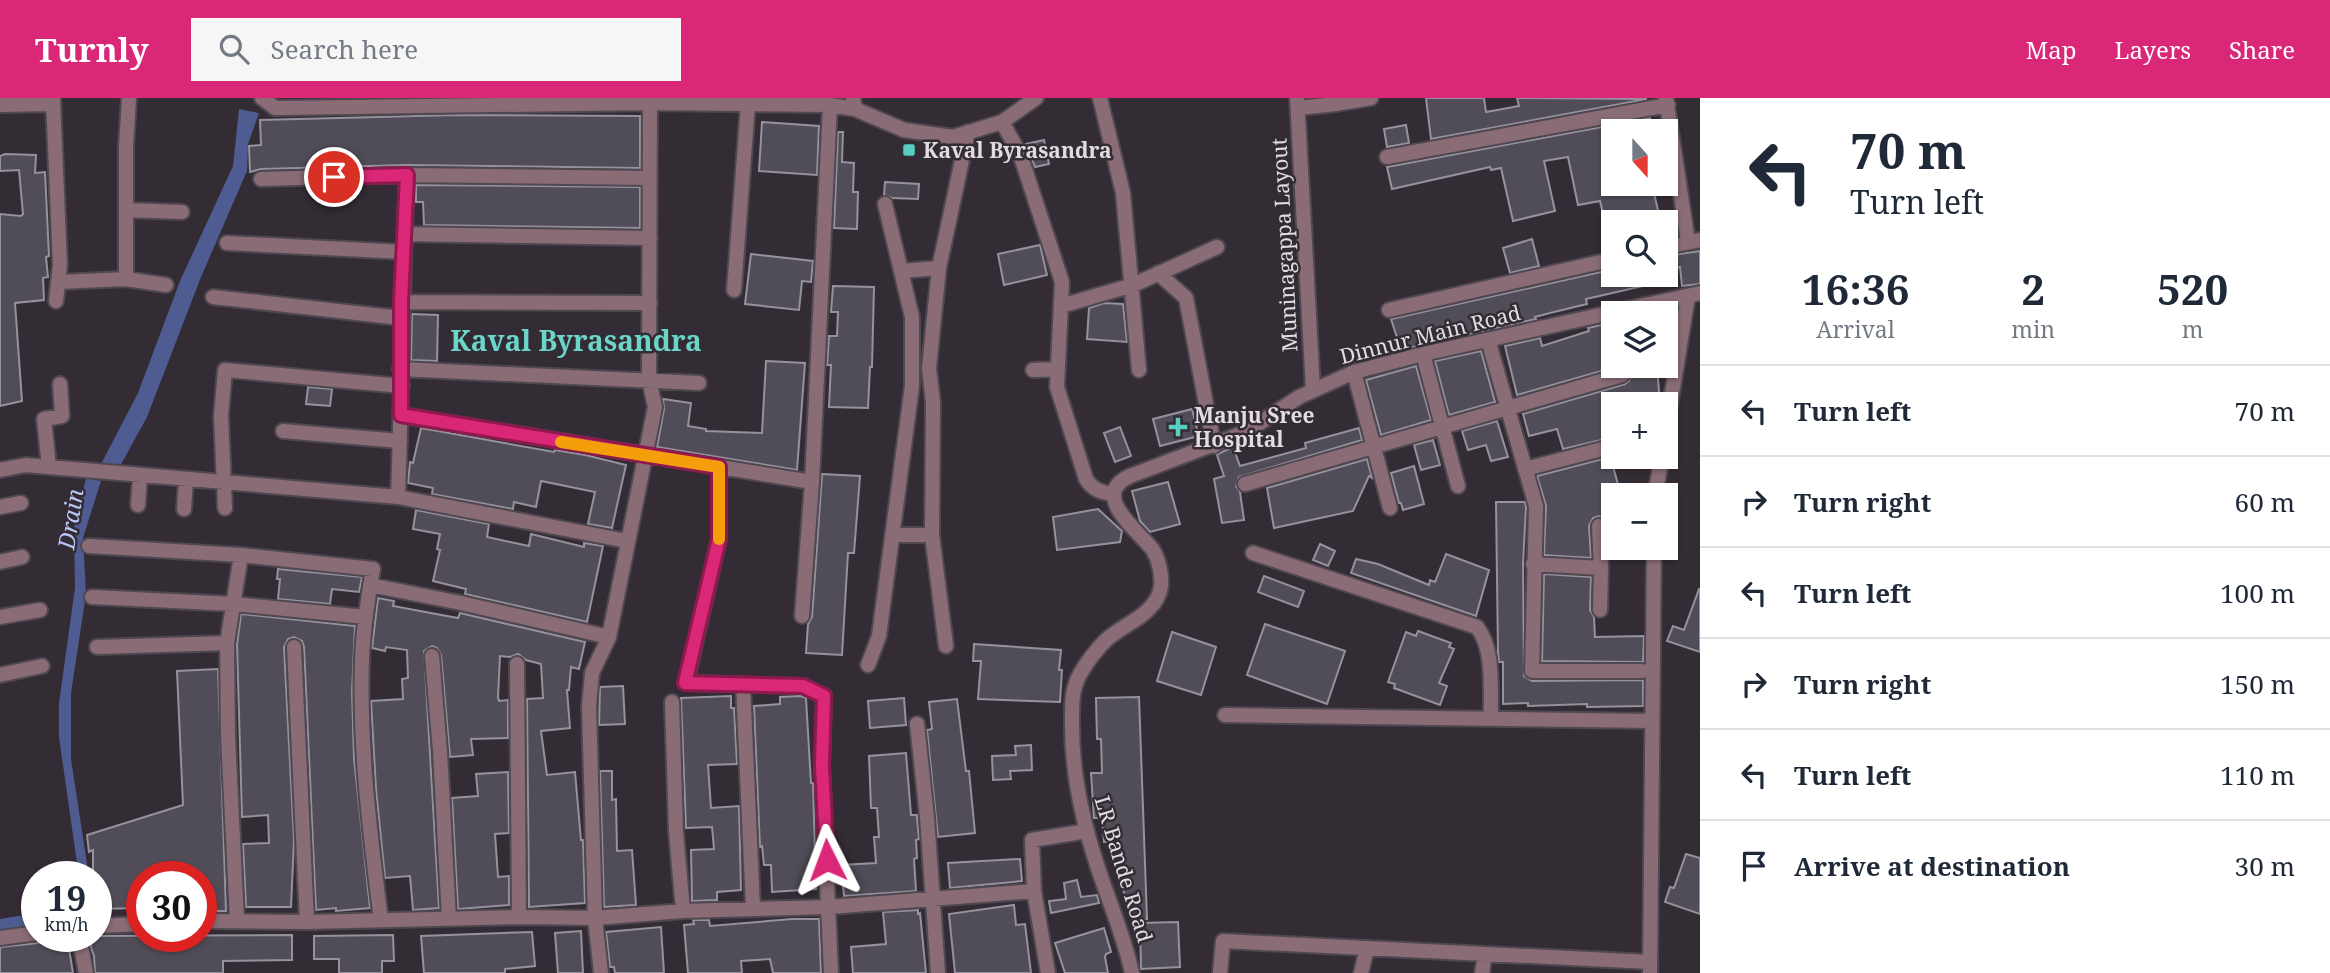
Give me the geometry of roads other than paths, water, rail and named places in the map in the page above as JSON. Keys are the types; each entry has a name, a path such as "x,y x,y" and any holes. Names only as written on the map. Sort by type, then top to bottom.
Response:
{"street":[{"path":"126,279 129,98"},
{"path":"262,98 275,108 364,102 854,103 904,130 953,137 1002,122 1036,98"},
{"path":"1100,98 1123,192 1139,370"},
{"path":"1298,103 1371,98"},
{"path":"0,105 53,101 60,265 56,301"},
{"path":"600,973 595,918 589,707 592,673 609,637 655,407 649,380 650,101"},
{"path":"1387,157 1667,102 1694,241"},
{"name":"Muninagappa Layout","path":"1298,103 1313,389"},
{"path":"734,290 748,104"},
{"path":"802,616 812,482 830,105"},
{"path":"1002,122 1020,154 1062,282 1057,387 1086,480 1090,486 1114,494"},
{"path":"946,646 932,535 933,403 929,368 940,268 968,132"},
{"path":"261,179 407,175 650,178"},
{"path":"398,497 402,386 401,302 407,175"},
{"path":"868,665 879,636 912,386 912,317 885,204"},
{"path":"126,210 182,212"},
{"path":"404,234 650,238"},
{"path":"227,243 404,252"},
{"path":"1061,306 1133,285 1217,247"},
{"path":"1389,310 1601,262"},
{"path":"901,271 940,268"},
{"path":"1158,273 1186,298 1214,446"},
{"path":"58,282 126,279 166,285"},
{"path":"1674,392 1694,294"},
{"name":"Dinnur Main Road","path":"1114,494 1116,486 1123,479 1246,432 1313,389 1354,372 1423,354 1694,294"},
{"path":"213,297 401,318"},
{"path":"401,302 650,303"},
{"path":"1488,340 1535,506 1532,671 1642,671"},
{"path":"1423,354 1458,486"},
{"path":"400,369 699,383"},
{"path":"1033,370 1058,369"},
{"path":"225,508 221,416 225,370 402,386"},
{"path":"1354,372 1390,508"},
{"path":"1245,484 1612,378"},
{"path":"49,467 44,419 62,416 61,384"},
{"path":"401,415 812,482"},
{"path":"284,431 400,441"},
{"path":"1525,469 1601,449"},
{"path":"0,470 26,465 398,497 627,541"},
{"path":"719,467 719,539 685,683 803,686 824,696 822,766 831,973"},
{"path":"138,505 140,475"},
{"path":"184,509 186,479"},
{"name":"LR Bande Road","path":"1114,494 1118,508 1129,526 1154,552 1160,572 1161,589 1154,606 1105,641 1091,657 1073,689 1072,734 1074,765 1087,831 1120,927 1132,973"},
{"path":"0,507 21,503"},
{"path":"1599,526 1600,610"},
{"path":"892,535 932,535"},
{"path":"89,546 242,555 373,569 362,658 363,702 369,824 381,920"},
{"path":"1253,553 1477,627 1485,638 1491,719"},
{"path":"237,920 228,737 227,643 242,555"},
{"path":"0,562 22,557"},
{"path":"1220,973 1223,941 1485,954 1650,968 1654,560"},
{"path":"1533,564 1601,568"},
{"path":"370,585 609,637"},
{"path":"92,597 234,604 366,617"},
{"path":"0,617 40,610"},
{"path":"97,647 227,643"},
{"path":"294,647 307,922"},
{"path":"432,656 449,919"},
{"path":"517,664 519,917"},
{"path":"0,675 42,666"},
{"path":"743,684 753,908"},
{"path":"672,702 676,832 682,911"},
{"path":"1225,715 1652,721"},
{"path":"917,724 938,973"},
{"path":"1048,973 1034,891 1032,840 1087,831"},
{"path":"217,921 595,918 682,911 830,907 1034,891"},
{"path":"0,938 21,935"},
{"path":"1361,973 1367,948"},
{"path":"82,952 86,973"},
{"path":"1482,973 1485,954"}],"water":[{"path":"239,109 259,113 248,144 247,171 201,277 147,417 119,468 99,468 138,393 180,281 233,166"},
{"path":"86,478 101,481 83,538 86,594 71,693 71,759 87,861 77,861 59,737 59,703 75,588 74,526"},
{"path":"21,916 21,927 0,930 0,919"}],"place":[{"name":"Kaval Byrasandra","path":"909,150"},
{"name":"Manju Sree Hospital","path":"1178,427"}],"district":[{"name":"Kaval Byrasandra","path":"576,340"}],"water label":[{"name":"Drain","path":"70,519"}]}
